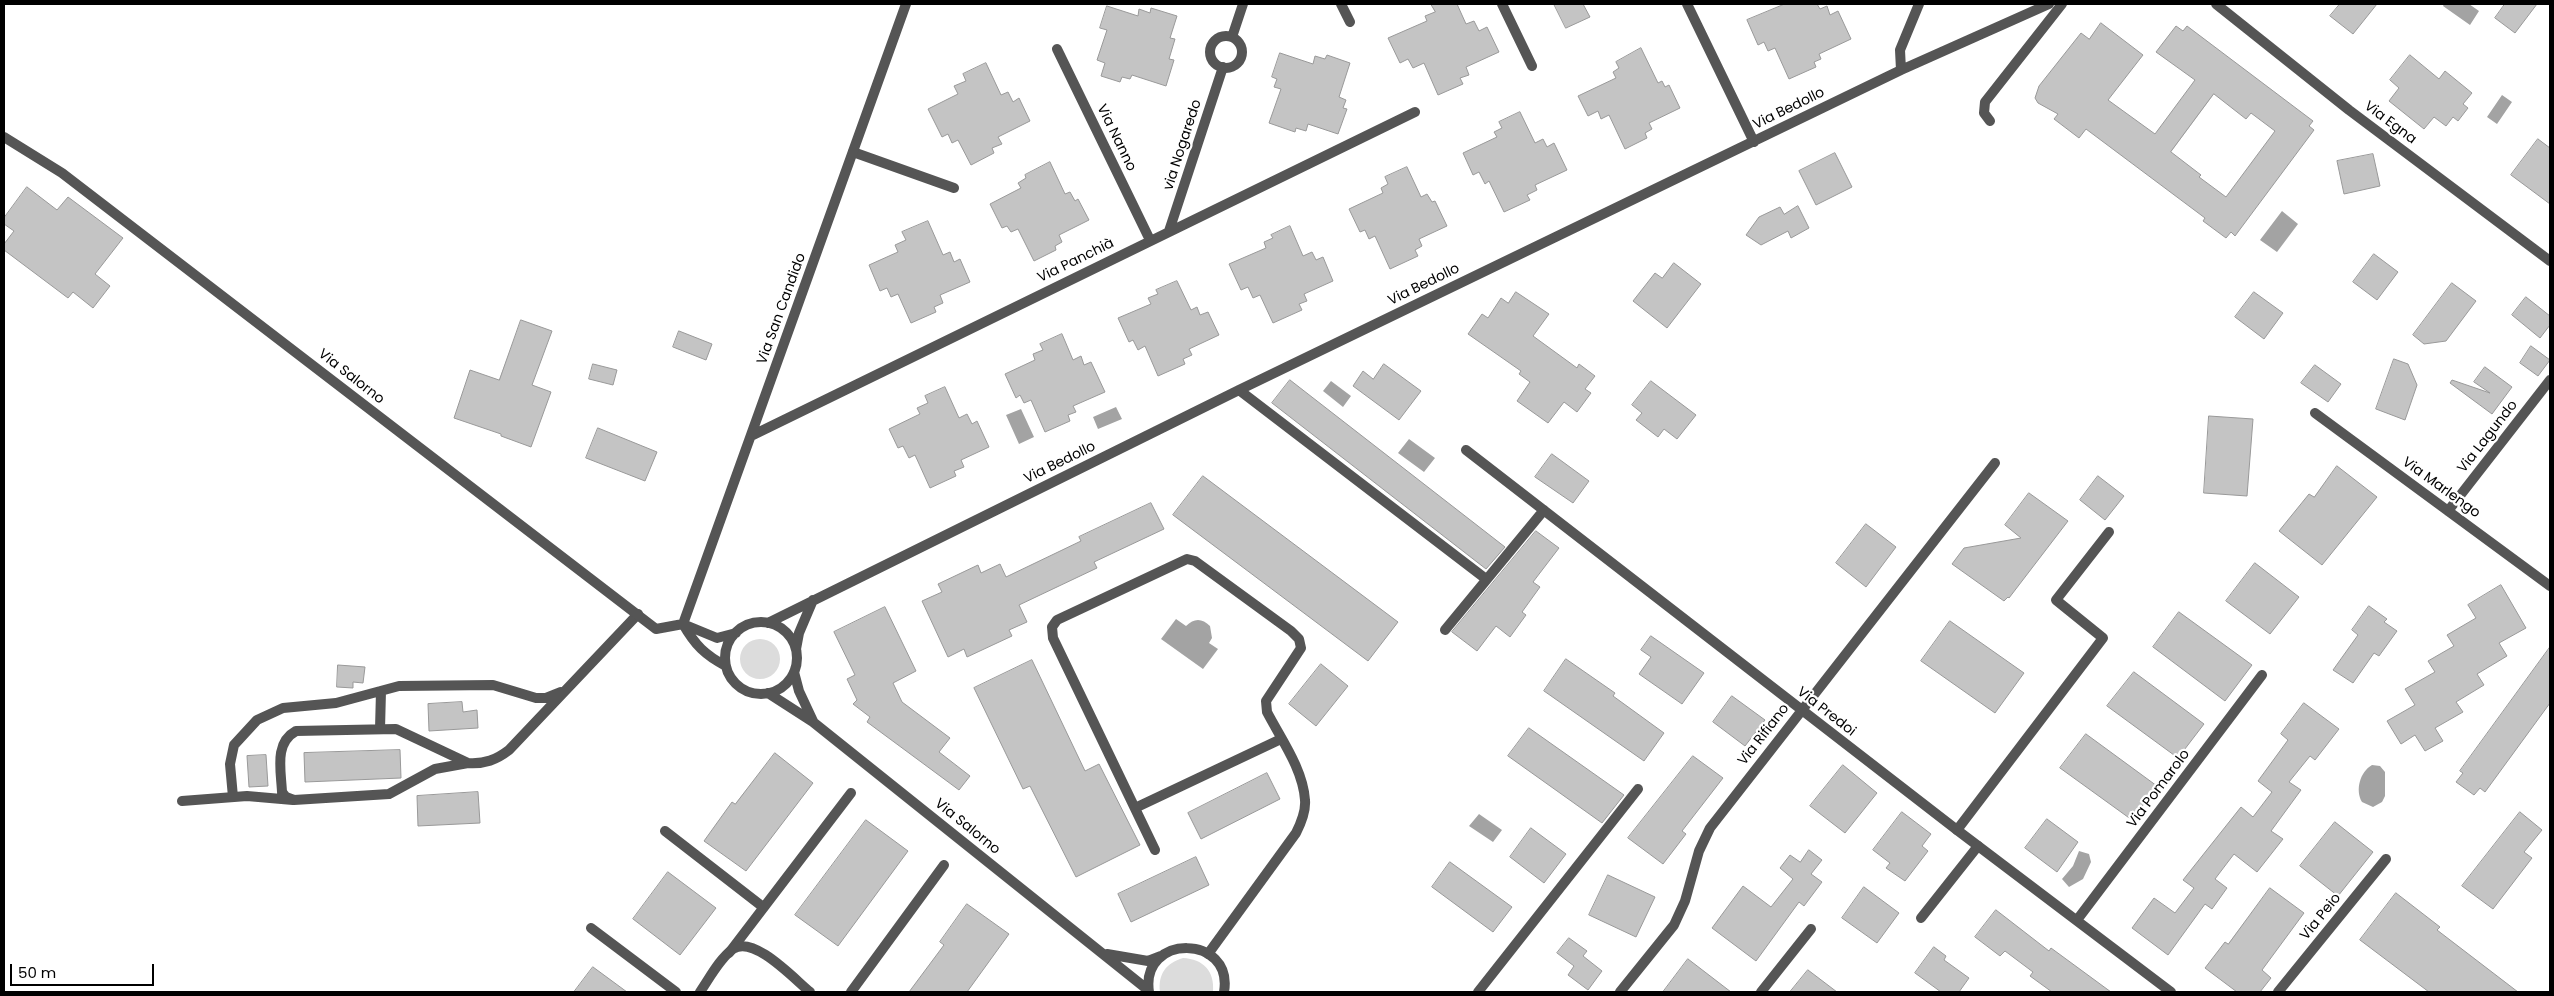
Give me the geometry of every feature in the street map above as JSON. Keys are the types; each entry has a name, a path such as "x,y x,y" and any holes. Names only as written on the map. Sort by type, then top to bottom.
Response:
{"street":[{"name":"Via San Candido","path":"683,624 906,4"},
{"path":"1232,37 1243,4"},
{"path":"1341,4 1350,22"},
{"path":"1502,4 1532,66"},
{"path":"1687,4 1754,142"},
{"path":"1901,70 1900,50 1919,4"},
{"name":"Via Bedollo","path":"768,623 1239,390 1901,70 2050,4"},
{"path":"1990,121 1984,113 1985,102 2062,4"},
{"name":"Via Egna","path":"2216,4 2349,110 2550,261"},
{"path":"1232,37 1240,44 1242,54 1237,63 1222,67 1211,57 1211,47 1217,38 1232,37"},
{"name":"Via Nanno","path":"1058,49 1150,240"},
{"name":"via Nogaredo","path":"1169,231 1222,67"},
{"name":"Via Panchià","path":"751,436 1415,112"},
{"name":"Via Salorno","path":"4,137 62,173 656,629 683,624"},
{"path":"853,152 954,188"},
{"name":"Via Lagundo","path":"2448,511 2550,380"},
{"path":"1239,390 1486,579"},
{"name":"Via Marlengo","path":"2315,413 2550,586"},
{"name":"Via Predoi","path":"1466,450 1956,830 2171,992"},
{"name":"Via Rifiano","path":"1620,992 1674,925 1685,901 1699,851 1710,828 1800,710 1995,463"},
{"path":"1445,630 1544,510"},
{"path":"1956,830 2104,638 2056,600 2109,532"},
{"path":"1155,850 1053,638 1052,627 1057,620 1187,559 1195,561 1291,631 1299,639 1301,648 1298,656 1272,690 1266,702 1267,712 1302,786 1305,801 1303,819 1296,833 1208,954"},
{"path":"736,633 728,645 726,666 731,678 741,688 754,694 768,693 786,684 794,672 799,633 814,599"},
{"path":"182,801 233,797 294,800 388,794 435,769 468,763 480,764 496,759 509,750 638,614"},
{"path":"683,624 718,638 736,633 754,624 768,623 786,633 796,651"},
{"path":"683,624 694,643 706,655 726,666"},
{"name":"Via Salorno","path":"794,672 799,691 813,722"},
{"name":"Via Pomarolo","path":"2077,920 2262,675"},
{"path":"233,797 230,764 234,745 257,720 283,708 336,703 399,686 493,685 536,698 546,698 566,690"},
{"path":"380,729 381,690"},
{"name":"Via Salorno","path":"768,693 813,722 1148,991"},
{"path":"294,800 286,797 282,792 282,744 288,735 296,731 380,729 406,732 468,763"},
{"path":"1135,808 1281,739"},
{"path":"1478,992 1638,789"},
{"path":"700,992 851,793"},
{"path":"665,830 763,907"},
{"path":"1921,918 1978,846"},
{"name":"Via Peio","path":"2278,992 2386,858"},
{"path":"851,992 944,865"},
{"path":"591,928 676,992"},
{"path":"1761,992 1811,929"},
{"path":"729,953 742,946 758,949 810,992"},
{"path":"1148,991 1149,977 1154,965 1162,956 1173,949 1185,947 1197,948 1208,954 1218,963 1223,974 1224,992"},
{"path":"1104,954 1148,960 1162,956"}],"shaded area":[{"path":"2444,4 2469,4 2479,11 2470,25 2443,6"},
{"path":"2502,95 2512,102 2497,124 2487,117"},
{"path":"2282,211 2298,224 2277,252 2260,240"},
{"path":"1331,381 1351,396 1343,407 1323,391"},
{"path":"1116,407 1122,419 1098,429 1093,417"},
{"path":"1021,409 1034,437 1019,444 1006,415"},
{"path":"1409,439 1435,458 1424,472 1398,453"},
{"path":"1176,619 1186,626 1198,620 1204,621 1210,626 1212,638 1209,643 1218,649 1203,669 1161,639"},
{"path":"760,639 774,645 780,659 774,673 760,679 746,673 740,659 746,645"},
{"path":"2372,765 2380,766 2385,772 2385,796 2382,802 2373,807 2362,802 2359,792 2364,772"},
{"path":"1479,814 1502,830 1493,842 1469,826"},
{"path":"2079,851 2089,854 2091,862 2083,879 2069,887 2062,879 2073,866"},
{"path":"1183,958 1202,964 1210,972 1213,992 1160,992 1160,980 1164,970 1172,963"}],"building":[{"path":"1431,4 1457,4 1466,24 1474,21 1479,31 1487,27 1499,52 1466,67 1469,75 1460,78 1463,84 1438,95 1424,63 1413,68 1408,59 1400,63 1388,38 1427,21 1425,16 1435,12"},
{"path":"1554,4 1583,4 1590,17 1566,28"},
{"path":"1785,4 1817,4 1820,9 1827,6 1830,15 1838,11 1851,39 1819,54 1821,59 1814,62 1816,67 1789,79 1775,48 1768,51 1764,42 1758,45 1747,20"},
{"path":"2340,4 2377,4 2353,34 2330,16"},
{"path":"2505,4 2537,4 2515,33 2495,18"},
{"path":"1107,6 1138,16 1139,9 1150,13 1151,8 1177,16 1170,38 1175,39 1169,59 1174,60 1166,86 1132,75 1130,79 1122,77 1120,82 1101,76 1105,63 1097,60 1107,30 1100,28"},
{"path":"2101,23 2143,55 2108,100 2155,134 2195,80 2156,52 2176,26 2183,31 2187,26 2313,121 2309,126 2314,130 2235,236 2231,232 2226,238 2203,221 2205,218 2086,129 2079,138 2054,119 2058,114 2038,103 2035,98 2039,86 2081,33 2089,39","holes":["2214,94 2246,119 2251,113 2275,131 2226,197 2199,177 2201,175 2171,152"]},
{"path":"1641,48 1658,83 1662,81 1665,87 1669,85 1680,108 1649,123 1652,129 1645,133 1647,138 1625,149 1609,115 1601,119 1598,111 1588,116 1578,96 1616,78 1613,72 1619,68 1616,62"},
{"path":"1280,53 1313,64 1315,56 1325,59 1327,55 1350,63 1339,97 1346,100 1343,108 1347,109 1338,134 1308,124 1306,131 1296,128 1295,132 1269,123 1281,89 1274,87 1277,79 1272,77"},
{"path":"2410,55 2439,79 2445,71 2472,93 2463,104 2468,108 2458,121 2453,117 2446,126 2434,117 2424,129 2389,101 2399,88 2390,80"},
{"path":"986,63 1001,95 1008,92 1013,102 1019,98 1030,121 998,137 1002,144 992,148 994,153 971,165 958,140 952,143 948,134 942,137 928,109 958,94 954,86 966,81 963,74"},
{"path":"1520,112 1535,143 1543,139 1547,147 1554,143 1567,170 1535,185 1537,190 1527,195 1530,200 1504,212 1489,181 1485,184 1479,172 1473,175 1463,153 1497,137 1494,132 1502,128 1499,122"},
{"path":"2538,139 2550,148 2550,204 2511,175"},
{"path":"1835,153 1852,187 1816,205 1799,171"},
{"path":"2373,154 2380,186 2344,194 2337,161"},
{"path":"1050,162 1065,194 1070,192 1075,201 1078,199 1089,220 1059,235 1062,242 1055,246 1056,250 1034,261 1018,229 1011,232 1007,226 1002,228 990,204 1021,188 1018,183 1026,178 1025,175"},
{"path":"1407,167 1421,197 1427,194 1432,202 1435,201 1447,226 1419,239 1422,246 1415,250 1418,256 1390,269 1375,236 1369,239 1365,230 1360,232 1349,209 1383,193 1381,188 1388,184 1385,177"},
{"path":"27,187 57,210 68,197 123,238 95,274 110,286 93,308 73,292 68,298 4,250 4,244 14,231 4,224 4,218"},
{"path":"1798,206 1809,228 1791,238 1788,231 1761,245 1746,235 1759,217 1780,207 1784,214"},
{"path":"928,221 943,255 950,252 954,262 960,259 970,282 940,295 943,303 934,307 936,312 911,323 898,294 891,297 887,288 880,291 869,265 898,252 895,245 906,240 902,232"},
{"path":"1290,226 1303,256 1312,252 1316,260 1323,257 1333,281 1304,294 1307,301 1299,304 1302,310 1273,323 1260,295 1253,298 1248,287 1241,290 1229,264 1266,248 1264,242 1273,238 1271,235"},
{"path":"2374,254 2398,272 2377,300 2353,282"},
{"path":"1674,263 1701,284 1667,328 1633,301 1655,273 1662,278"},
{"path":"1177,281 1191,310 1197,307 1200,315 1208,312 1219,335 1189,349 1192,355 1183,359 1185,364 1158,376 1145,346 1138,350 1133,340 1129,342 1118,318 1151,304 1148,298 1158,294 1156,290"},
{"path":"2452,283 2476,301 2446,341 2424,344 2413,335"},
{"path":"1516,292 1549,314 1533,336 1577,368 1579,364 1595,376 1585,389 1591,393 1577,412 1564,402 1548,423 1517,401 1530,382 1519,374 1521,371 1468,334 1482,314 1488,318 1501,298 1508,303"},
{"path":"2254,292 2283,313 2264,339 2235,317"},
{"path":"2526,297 2550,316 2550,325 2540,338 2512,315"},
{"path":"521,320 552,331 532,385 551,392 531,447 501,436 501,434 454,418 470,370 499,380"},
{"path":"679,331 712,344 706,360 673,347"},
{"path":"1062,334 1073,360 1081,356 1084,365 1091,362 1105,392 1073,406 1076,412 1068,415 1070,421 1045,432 1031,400 1024,403 1020,395 1016,398 1005,374 1035,360 1033,354 1043,350 1040,344"},
{"path":"2531,346 2550,360 2538,376 2520,363"},
{"path":"2394,359 2408,364 2417,385 2405,420 2376,409"},
{"path":"593,364 617,370 613,385 589,379"},
{"path":"1384,364 1421,391 1399,420 1353,386 1363,371 1373,379"},
{"path":"2315,365 2341,384 2328,402 2301,383"},
{"path":"2485,367 2512,387 2492,414 2450,383 2452,380 2490,393 2474,382"},
{"path":"1290,380 1505,547 1486,569 1272,403"},
{"path":"1651,381 1696,415 1677,439 1664,429 1658,437 1636,420 1642,413 1632,405"},
{"path":"945,387 959,418 967,414 972,424 977,421 989,447 961,460 964,467 954,471 956,476 930,488 915,455 909,458 903,446 898,448 889,429 920,414 917,408 928,403 925,396"},
{"path":"2209,416 2253,419 2247,496 2204,493"},
{"path":"598,428 657,452 645,481 586,458"},
{"path":"1552,454 1589,481 1573,503 1535,477"},
{"path":"2337,466 2377,497 2322,565 2279,531 2309,494 2314,497"},
{"path":"1203,476 1398,622 1368,661 1173,515"},
{"path":"2098,476 2124,496 2105,520 2080,500"},
{"path":"2029,493 2068,521 2009,598 2004,601 1952,564 1964,548 2021,538 2005,525"},
{"path":"1151,503 1164,529 1094,562 1097,568 1019,605 1027,622 1009,630 1012,636 967,657 964,649 948,657 922,601 942,592 938,584 978,565 981,573 1000,564 1006,577 1081,541 1079,537"},
{"path":"1866,524 1896,547 1866,587 1836,563"},
{"path":"1536,531 1559,548 1533,582 1540,587 1522,612 1526,615 1510,637 1496,626 1477,651 1452,632"},
{"path":"2255,563 2299,597 2270,634 2226,601"},
{"path":"2501,585 2526,628 2499,643 2507,656 2477,674 2484,685 2456,702 2463,712 2435,728 2443,741 2425,751 2415,735 2401,744 2387,721 2415,705 2405,689 2435,672 2428,661 2454,646 2447,635 2476,618 2468,605"},
{"path":"2369,606 2387,619 2384,622 2397,631 2379,656 2374,653 2353,683 2333,670 2358,635 2352,630"},
{"path":"885,607 916,671 893,683 902,702 950,738 939,752 970,776 959,790 867,722 870,717 853,704 857,700 847,679 855,675 834,632"},
{"path":"2179,612 2252,665 2225,701 2153,647"},
{"path":"1950,621 2024,673 1995,713 1921,661"},
{"path":"1651,636 1704,673 1682,704 1639,674 1651,657 1641,650"},
{"path":"2550,647 2550,703 2485,792 2480,788 2474,795 2456,782 2463,773 2460,771"},
{"path":"1566,659 1615,693 1613,696 1664,733 1644,761 1544,691"},
{"path":"1032,660 1085,771 1099,764 1140,845 1076,877 1030,786 1023,789 974,688"},
{"path":"1321,664 1348,686 1316,726 1289,704"},
{"path":"338,665 365,667 363,683 353,682 353,688 337,687"},
{"path":"2134,672 2204,724 2178,758 2107,706"},
{"path":"1732,696 1765,720 1745,746 1713,722"},
{"path":"462,702 463,712 477,710 478,728 429,731 428,704"},
{"path":"2304,703 2339,729 2315,760 2310,756 2289,782 2301,790 2271,831 2283,839 2257,872 2234,854 2215,879 2227,888 2212,909 2205,904 2168,955 2132,928 2154,898 2175,913 2194,888 2183,880 2241,807 2253,817 2272,792 2258,781 2288,740 2281,734"},
{"path":"1529,728 1624,795 1602,823 1508,756"},
{"path":"2086,734 2157,786 2132,820 2060,768"},
{"path":"400,750 401,778 305,782 304,753"},
{"path":"775,753 813,783 746,871 704,841 732,802 735,804"},
{"path":"266,755 268,786 249,787 247,756"},
{"path":"1693,756 1723,778 1682,831 1686,834 1663,864 1628,838"},
{"path":"1843,765 1877,793 1845,833 1810,806"},
{"path":"1267,773 1280,799 1201,839 1188,813"},
{"path":"478,792 480,823 418,826 417,796"},
{"path":"1902,812 1931,834 1922,846 1928,851 1905,881 1886,868 1890,863 1873,850"},
{"path":"2520,812 2542,830 2524,852 2532,858 2493,909 2462,886"},
{"path":"2047,819 2078,842 2057,872 2025,848"},
{"path":"866,820 908,851 838,946 795,915"},
{"path":"2335,822 2373,852 2338,896 2300,866"},
{"path":"1531,828 1566,854 1544,883 1510,857"},
{"path":"1809,850 1822,860 1811,874 1822,882 1804,906 1799,902 1756,961 1712,928 1743,886 1771,907 1793,879 1780,868 1790,855 1800,862"},
{"path":"1196,857 1209,885 1131,922 1118,894"},
{"path":"1450,862 1512,907 1493,932 1432,887"},
{"path":"668,872 716,908 680,955 633,919"},
{"path":"1608,875 1655,897 1636,937 1589,915"},
{"path":"1864,887 1899,913 1877,943 1842,918"},
{"path":"2270,888 2304,913 2262,970 2271,978 2260,992 2237,992 2205,968 2225,942 2228,944"},
{"path":"2396,893 2440,927 2437,930 2518,992 2429,992 2360,940"},
{"path":"967,904 1009,934 967,992 909,992 944,945 940,942"},
{"path":"1996,910 2049,951 2051,948 2111,992 2052,992 2030,976 2033,972 2005,951 2000,956 1975,937"},
{"path":"1569,938 1587,951 1583,956 1602,971 1588,990 1568,975 1574,966 1557,953"},
{"path":"1934,947 1946,956 1944,960 1969,978 1959,992 1941,992 1915,973"},
{"path":"1688,959 1731,992 1663,992"},
{"path":"593,967 627,992 574,992"},
{"path":"1808,970 1837,992 1790,992"}]}
